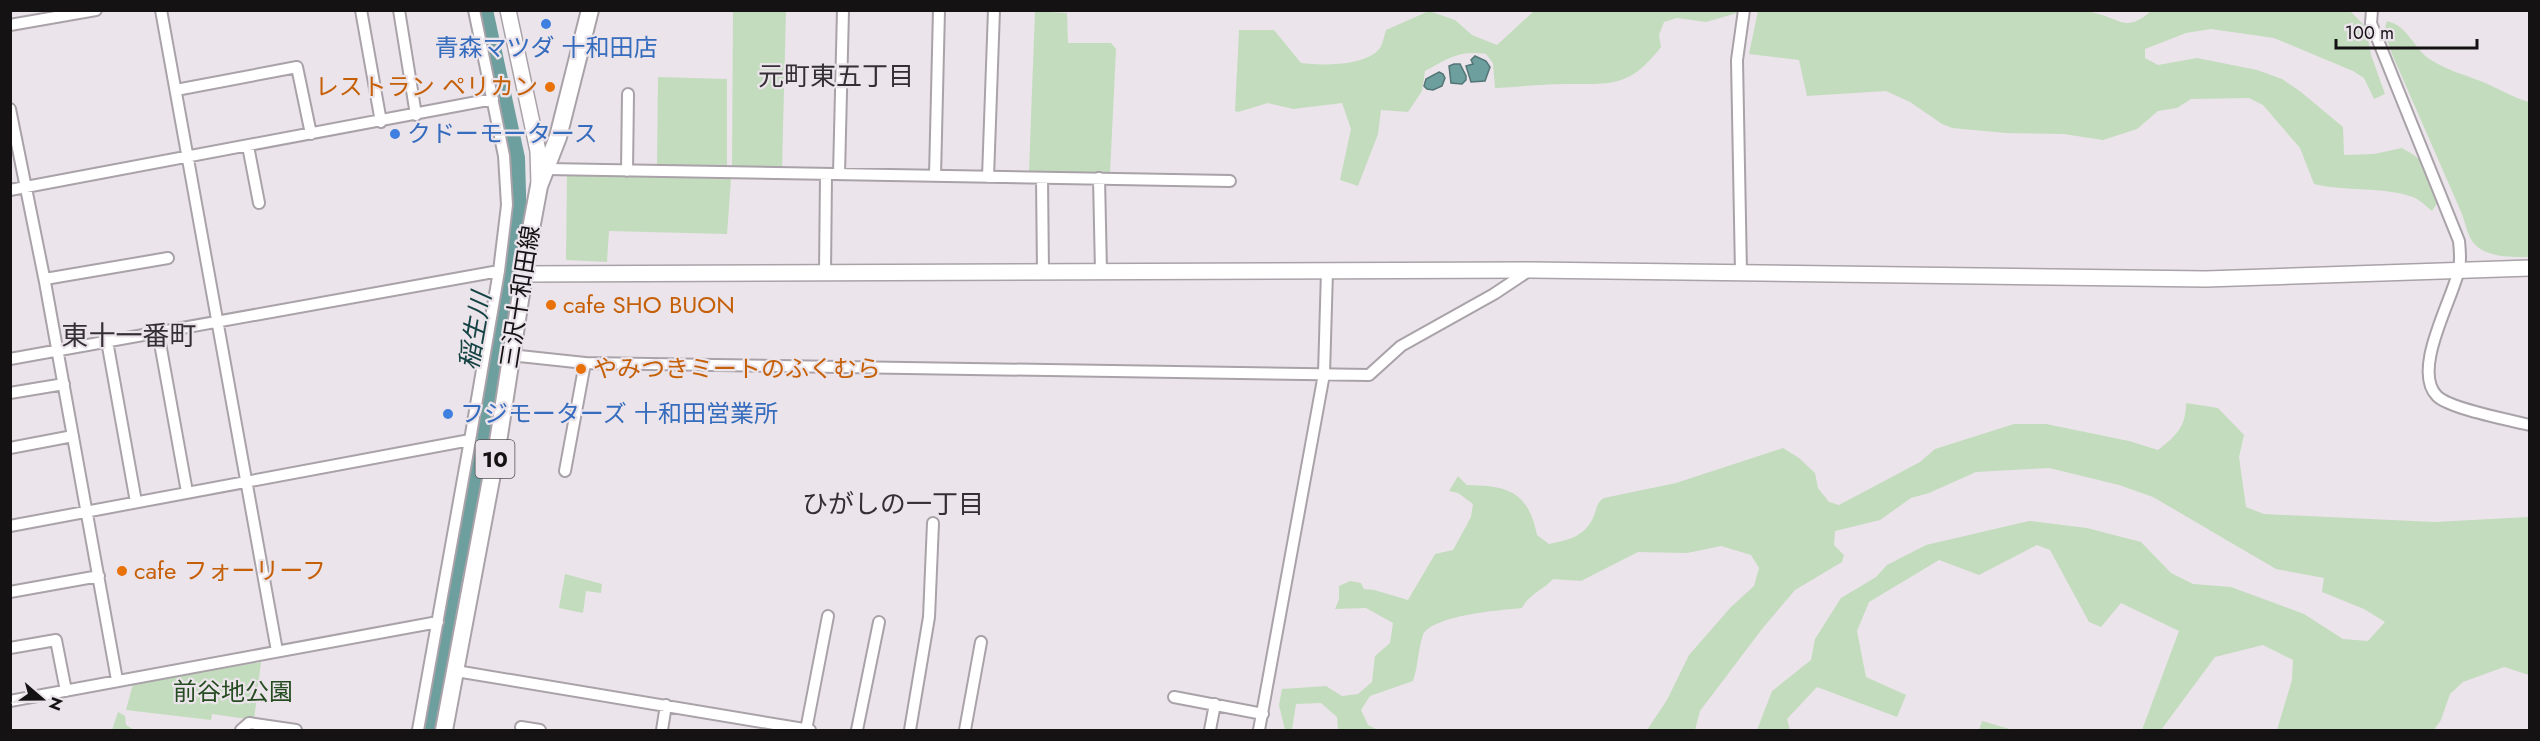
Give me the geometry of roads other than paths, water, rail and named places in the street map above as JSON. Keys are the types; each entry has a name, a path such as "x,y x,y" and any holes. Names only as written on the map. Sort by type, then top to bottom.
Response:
{"main road":[{"name":"三沢十和田線","path":"444,730 498,442 510,355 539,186 558,137 590,10"}],"street":[{"path":"10,25 96,10"},
{"path":"161,10 245,482 278,651"},
{"path":"361,10 381,122"},
{"path":"399,10 416,115"},
{"path":"418,730 504,234 507,188 504,156 474,10"},
{"name":"10","path":"508,10 538,151 539,186"},
{"path":"839,174 843,10"},
{"path":"935,176 939,10"},
{"path":"988,177 994,10"},
{"path":"1740,273 1737,60 1744,10"},
{"path":"2372,10 2372,23 2459,242 2459,270 2439,323 2431,359 2429,383 2438,396 2452,404 2529,425"},
{"path":"176,90 297,67 311,134"},
{"path":"627,171 628,94"},
{"path":"10,190 381,122 493,99"},
{"path":"10,109 45,279 117,680"},
{"path":"248,146 259,203"},
{"path":"547,169 1230,181"},
{"path":"825,273 826,175"},
{"path":"1042,178 1043,271"},
{"path":"1099,178 1101,272"},
{"path":"45,279 168,258"},
{"path":"523,274 1531,270 2206,279 2529,268"},
{"path":"510,355 585,363 1369,375 1401,346 1494,294 1531,270"},
{"path":"10,359 499,271"},
{"path":"1259,730 1324,374 1327,271"},
{"path":"158,332 187,492"},
{"path":"107,341 136,502"},
{"path":"565,471 585,363"},
{"path":"10,393 64,384"},
{"path":"10,448 74,436"},
{"path":"10,526 470,440"},
{"path":"909,730 929,617 933,523"},
{"path":"10,592 99,576"},
{"path":"456,671 806,730 828,616"},
{"path":"10,701 438,622"},
{"path":"857,730 879,622"},
{"path":"10,648 56,640 66,691"},
{"path":"965,730 981,642"},
{"path":"1174,697 1263,714"},
{"path":"662,730 666,705"},
{"path":"1210,730 1215,705"},
{"path":"241,730 249,723 296,730"},
{"path":"521,727 540,730"}],"water":[{"path":"1475,56 1486,61 1490,67 1485,81 1471,82 1466,66 1473,64 1471,60"},
{"path":"1460,64 1466,76 1462,84 1451,83 1449,66"},
{"path":"1439,72 1445,78 1442,86 1433,90 1427,89 1424,86 1426,79"}],"waterway":[{"name":"稲生川","path":"427,730 455,575 471,507 476,465 503,326 519,227 517,158 485,10"}],"place":[{"name":"青森マツダ 十和田店","path":"546,24"},
{"name":"レストラン ペリカン","path":"550,87"},
{"name":"クドーモータース","path":"395,134"},
{"name":"cafe SHO BUON","path":"551,305"},
{"name":"やみつきミートのふくむら","path":"581,369"},
{"name":"フジモーターズ 十和田営業所","path":"448,414"},
{"name":"cafe フォーリーフ","path":"122,571"}],"district":[{"name":"元町東五丁目","path":"836,76"},
{"name":"東十一番町","path":"129,336"},
{"name":"ひがしの一丁目","path":"893,504"}],"park label":[{"name":"前谷地公園","path":"233,692"}]}
